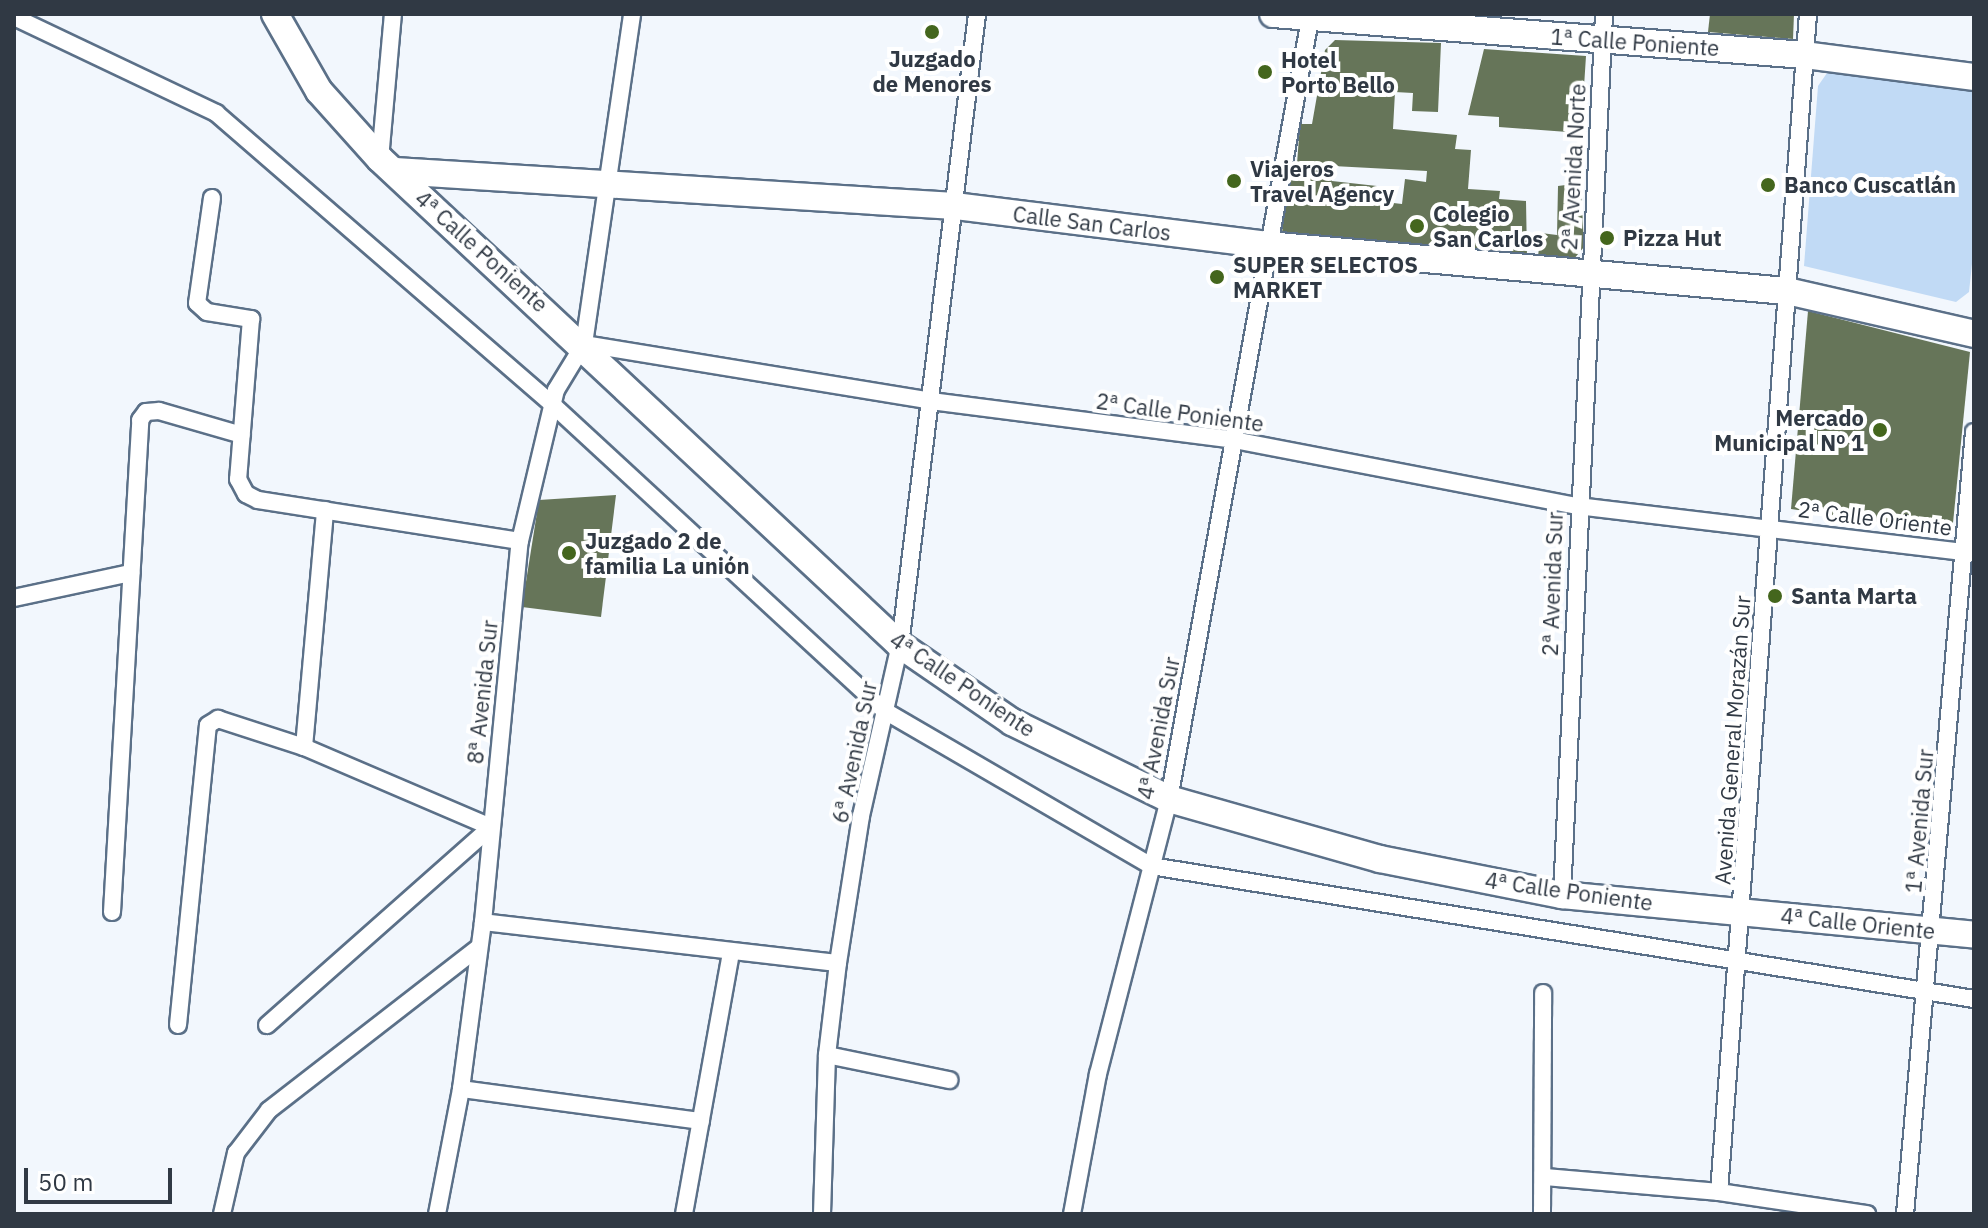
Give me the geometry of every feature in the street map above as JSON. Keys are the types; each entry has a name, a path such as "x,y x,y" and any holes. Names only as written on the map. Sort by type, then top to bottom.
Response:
{"main road":[{"name":"4ª Calle Poniente","path":"275,14 319,91 387,165 584,344 900,645 1012,722 1169,799 1380,859 1562,895 1742,912"},
{"name":"1ª Calle Poniente","path":"1273,14 1805,55 1974,77"},
{"name":"Calle San Carlos","path":"387,165 603,184 955,206 1267,245 1787,291 1974,334"},
{"name":"4ª Calle Oriente","path":"1742,912 1974,935"}],"street":[{"path":"387,165 393,14"},
{"name":"8ª Avenida Sur","path":"437,1214 461,1089 483,922 520,541 553,405 584,344 603,184 632,14"},
{"name":"6ª Avenida Sur","path":"822,1214 827,1055 838,963 861,816 900,645 977,14"},
{"name":"2ª Avenida Norte","path":"1589,275 1604,14"},
{"name":"Avenida General Morazán Sur","path":"1719,1192 1808,14"},
{"name":"4ª Avenida Sur","path":"1072,1214 1098,1074 1169,799 1310,16"},
{"path":"14,17 216,113 553,405 885,711 1151,866 1974,999"},
{"path":"212,198 197,303 207,312 251,319 238,479 246,494 325,510 520,541"},
{"name":"2ª Avenida Sur","path":"1562,895 1589,275"},
{"name":"2ª Calle Poniente","path":"584,344 931,401 1234,440 1577,506 1770,527"},
{"path":"112,912 140,420 146,412 159,411 242,435"},
{"name":"1ª Avenida Sur","path":"1905,1214 1970,553 1974,432"},
{"path":"304,747 325,510"},
{"name":"2ª Calle Oriente","path":"1770,527 1970,553"},
{"path":"14,598 131,573"},
{"path":"178,1025 208,725 218,719 304,747 491,827 267,1025"},
{"path":"483,922 838,963"},
{"path":"222,1214 236,1153 269,1110 478,948"},
{"path":"684,1214 731,953"},
{"path":"1542,1214 1545,1177 1543,993"},
{"path":"827,1055 949,1080"},
{"path":"461,1089 701,1121"},
{"path":"1545,1177 1719,1192 1867,1214"}],"shaded area":[{"path":"1827,73 1974,90 1974,245 1969,292 1956,302 1804,266 1818,86"}],"building":[{"path":"1710,14 1794,14 1793,39 1708,32"},
{"path":"1335,40 1441,43 1438,112 1412,111 1413,93 1395,92 1393,129 1457,135 1455,149 1471,150 1468,189 1500,191 1499,199 1526,201 1527,256 1282,233 1288,176 1296,177 1300,124 1312,124 1325,50","holes":["1333,166 1427,171 1426,182 1405,179 1402,204 1376,201 1377,186 1332,181"]},
{"path":"1484,49 1586,56 1581,133 1499,127 1499,117 1468,115"},
{"path":"1581,183 1584,247 1573,260 1538,256 1541,233 1557,235 1558,186"},
{"name":"Mercado Municipal Nº 1","path":"1808,311 1970,352 1952,533 1791,509"},
{"name":"Juzgado 2 de familia La unión","path":"616,495 601,617 522,607 539,500"}],"place":[{"name":"Juzgado de Menores","path":"932,32"},
{"name":"Hotel Porto Bello","path":"1265,72"},
{"name":"Viajeros Travel Agency","path":"1234,181"},
{"name":"Banco Cuscatlán","path":"1768,185"},
{"name":"Colegio San Carlos","path":"1417,226"},
{"name":"Pizza Hut","path":"1607,238"},
{"name":"SUPER SELECTOS MARKET","path":"1217,277"},
{"name":"Mercado Municipal Nº 1","path":"1880,430"},
{"name":"Juzgado 2 de familia La unión","path":"569,553"},
{"name":"Santa Marta","path":"1775,596"}]}
